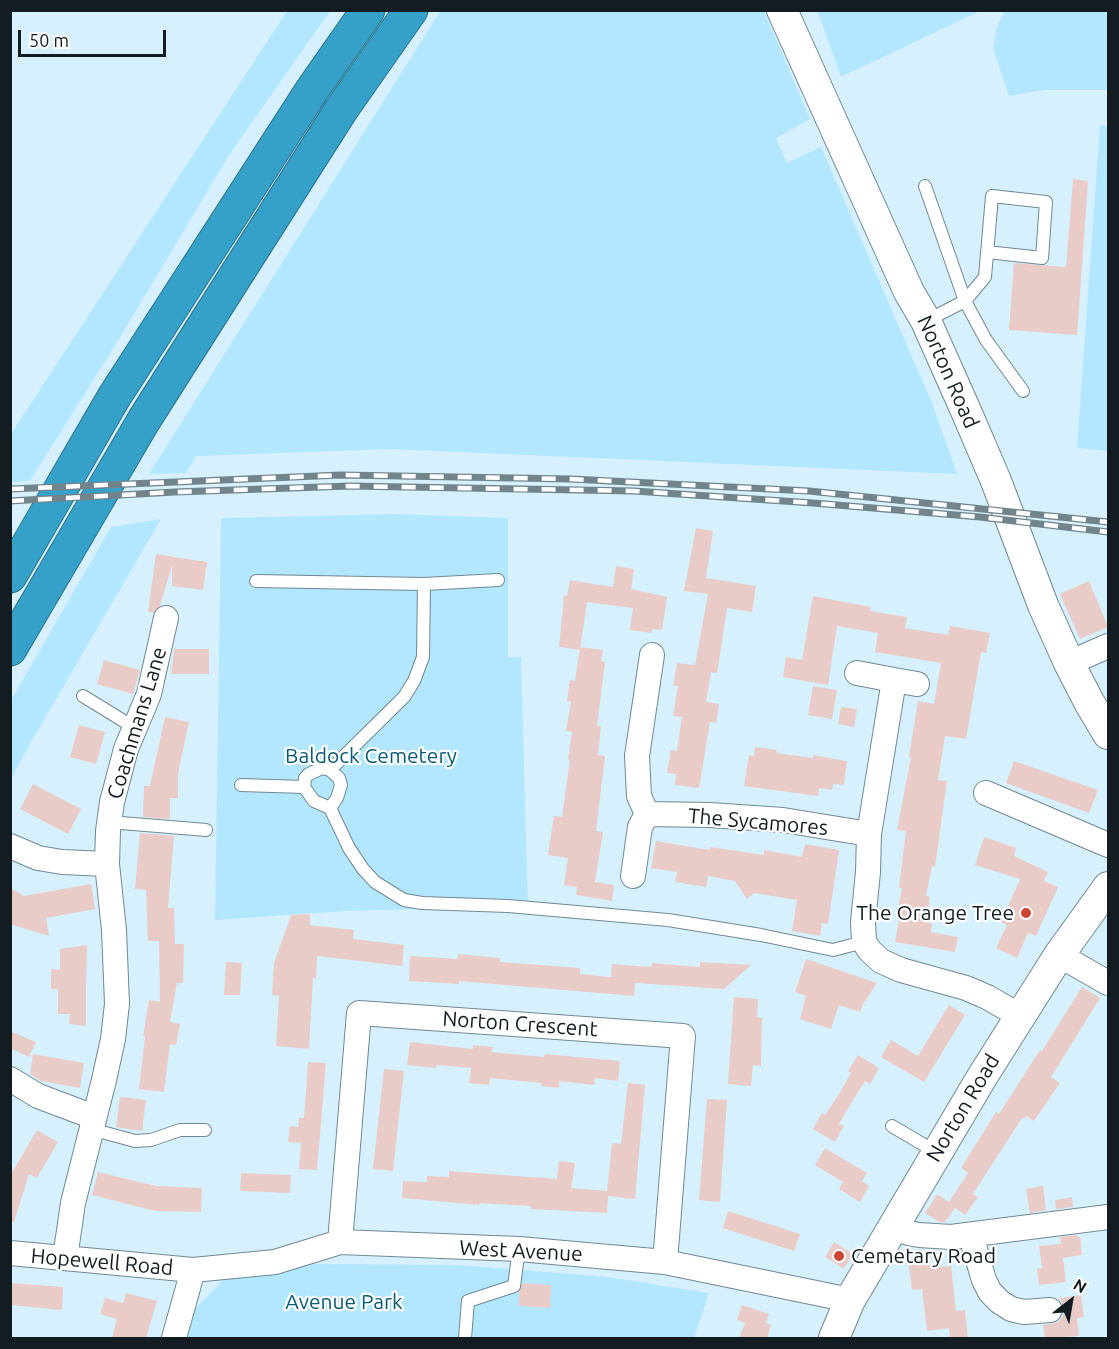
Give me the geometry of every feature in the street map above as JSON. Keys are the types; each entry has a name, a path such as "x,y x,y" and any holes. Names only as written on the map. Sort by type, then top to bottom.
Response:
{"highway":[{"path":"10,576 114,397 306,100 368,10"},
{"path":"10,649 144,420 341,110 411,10"}],"street":[{"name":"Norton Road","path":"782,10 909,291 926,321 992,471 1043,605 1089,702 1108,734"},
{"name":"Coachmans Lane","path":"65,1258 73,1203 112,1039 117,1004 114,930 107,864 109,822 124,758 151,687 166,618"},
{"path":"1070,663 1108,646"},
{"path":"633,876 640,827 647,814 639,796 638,756 652,655"},
{"path":"857,673 906,682 868,834 864,942 881,961 901,970 966,988 1020,1016"},
{"path":"986,793 1108,845"},
{"name":"The Sycamores","path":"647,814 783,820 868,834"},
{"path":"10,846 22,852 54,861 107,864"},
{"name":"Norton Road","path":"834,1338 850,1300 936,1152 1059,955 1108,887"},
{"path":"1059,955 1108,983"},
{"name":"Norton Crescent","path":"340,1242 359,1013 683,1036 665,1262"},
{"path":"10,1079 92,1123"},
{"path":"893,1226 908,1233 935,1238 971,1236 1108,1217"},
{"path":"971,1236 984,1280 990,1292 1000,1302 1011,1309 1024,1312 1050,1310"},
{"name":"West Avenue","path":"193,1270 275,1262 340,1242 519,1248 665,1262 850,1300"},
{"name":"Hopewell Road","path":"10,1253 193,1270"},
{"path":"174,1338 193,1270"}],"lane":[{"path":"925,186 965,301 986,340 1023,391"},
{"path":"926,321 965,301 985,277 987,252 992,196 1046,202 1042,258 987,252"},
{"path":"256,581 424,584 498,580"},
{"path":"330,770 404,697 414,681 423,657 424,584"},
{"path":"82,696 135,728"},
{"path":"330,808 337,798 341,785 339,778 330,770 322,768 305,778 304,787 314,801 330,808 345,842 363,869 375,882 404,900 422,903 508,906 668,920 761,934 833,950 864,942"},
{"path":"241,785 304,787"},
{"path":"109,822 207,830"},
{"path":"92,1123 135,1141 151,1140 180,1130 205,1130"},
{"path":"892,1126 936,1152"},
{"path":"465,1338 468,1301 514,1286 519,1248"}],"green space":[{"path":"441,10 764,11 810,119 776,138 787,163 821,147 932,403 957,474 391,449 196,456 186,473 149,474"},
{"path":"817,10 980,10 980,11 841,77"},
{"path":"287,11 330,11 229,155 119,339 30,481 11,482 11,434"},
{"path":"1005,11 1108,11 1108,90 1044,90 1009,96 993,48 997,26"},
{"path":"1100,125 1108,126 1108,451 1077,448"},
{"name":"Baldock Cemetery","path":"396,514 508,518 508,657 521,657 528,911 421,909 346,911 215,920 221,518"},
{"path":"161,519 11,779 11,700 111,527"},
{"name":"Avenue Park","path":"299,1264 459,1265 607,1277 709,1293 694,1338 188,1338 195,1309 225,1278"}],"building":[{"path":"1073,179 1088,181 1077,335 1009,330 1014,263 1066,267"},
{"path":"696,528 713,531 706,578 756,586 752,612 727,608 717,673 711,672 706,702 719,704 716,723 710,722 699,788 675,785 676,774 667,773 671,750 677,751 682,717 673,716 678,686 673,686 677,663 695,665 708,594 684,591"},
{"path":"156,554 207,562 203,590 172,586 172,565 160,606 153,613 148,612"},
{"path":"616,566 634,569 631,589 667,597 662,630 652,629 652,633 630,630 633,608 587,602 580,650 559,647 564,595 567,596 570,580 613,587"},
{"path":"1089,581 1108,627 1080,639 1060,594"},
{"path":"813,596 871,607 870,611 907,617 905,628 948,635 950,626 990,633 986,653 981,652 966,739 945,736 938,780 947,781 935,867 932,866 926,896 930,897 926,922 932,924 931,932 958,937 955,952 895,942 900,915 897,915 902,888 899,888 906,831 897,830 911,757 909,757 918,701 934,704 941,663 875,652 878,633 837,626 828,685 783,677 786,657 802,660"},
{"path":"580,647 603,650 601,661 605,662 597,726 601,726 598,755 605,756 596,831 603,832 595,882 614,885 612,901 576,895 577,887 564,885 568,858 548,855 554,816 562,817 572,732 566,731 571,701 567,701 570,680 575,681"},
{"path":"174,649 209,649 209,674 171,674"},
{"path":"104,660 140,670 133,694 97,684"},
{"path":"813,686 837,690 832,719 808,715"},
{"path":"841,707 857,709 854,727 838,724"},
{"path":"165,717 189,722 178,773 178,798 170,798 170,819 143,817 144,786 150,786"},
{"path":"79,725 105,732 96,764 70,757"},
{"path":"755,747 777,750 776,753 813,758 813,755 847,761 844,785 833,784 832,790 819,788 818,796 744,786 749,755 754,756"},
{"path":"1014,761 1098,790 1089,813 1006,783"},
{"path":"33,784 81,809 68,834 20,809"},
{"path":"140,833 174,836 168,908 174,908 175,944 184,944 183,983 177,983 170,1022 180,1024 176,1045 170,1044 164,1092 139,1089 145,1037 143,1036 149,1000 160,1002 159,941 148,941 146,890 135,889"},
{"name":"The Orange Tree","path":"984,837 1016,848 1014,856 1048,872 1044,881 1058,887 1036,936 1028,933 1017,958 996,948 1007,925 1001,922 1020,879 975,865"},
{"path":"656,841 710,850 710,847 764,855 764,850 802,857 805,844 839,850 828,924 822,923 820,936 792,931 797,900 754,893 747,899 735,881 708,876 706,887 675,882 677,872 651,868"},
{"path":"91,884 95,909 46,918 49,936 10,924 10,888 24,896"},
{"path":"310,914 310,925 354,930 353,939 404,945 402,966 317,956 316,978 313,978 309,1049 276,1046 279,996 272,995 274,963 291,915"},
{"path":"87,945 86,1026 69,1024 70,1014 58,1014 58,989 51,989 51,969 60,970 60,949"},
{"path":"458,954 500,958 500,962 580,968 580,974 611,977 612,964 651,967 652,963 700,967 700,962 751,965 724,989 635,983 634,996 459,981 459,984 409,981 410,956 458,959"},
{"path":"806,959 877,983 860,1012 839,1005 831,1029 800,1019 806,996 795,992"},
{"path":"226,962 242,963 240,995 224,995"},
{"path":"1082,987 1100,998 1051,1077 1060,1083 1034,1121 1026,1116 1022,1118 973,1194 978,1197 965,1215 955,1208 945,1222 939,1222 925,1213 937,1194 949,1202 968,1173 961,1168 996,1112 999,1114 1040,1050 1042,1051"},
{"path":"734,997 758,999 757,1017 762,1018 761,1066 753,1065 751,1086 728,1084"},
{"path":"949,1005 965,1015 924,1082 881,1057 891,1040 918,1056"},
{"path":"10,1031 36,1042 29,1057 10,1048"},
{"path":"410,1042 473,1049 473,1045 493,1047 492,1052 544,1057 545,1054 620,1061 618,1081 595,1078 594,1085 559,1081 559,1088 541,1086 542,1083 490,1078 489,1085 469,1083 471,1068 407,1065"},
{"path":"33,1054 84,1063 80,1088 41,1081 30,1074"},
{"path":"858,1055 879,1068 870,1084 865,1081 852,1102 839,1124 844,1126 835,1142 813,1129 822,1113 825,1115 839,1094 851,1073 848,1071"},
{"path":"308,1062 326,1063 317,1170 299,1169 301,1143 288,1142 290,1126 298,1127 299,1118 304,1118"},
{"path":"384,1069 404,1071 393,1171 373,1169"},
{"path":"628,1083 645,1085 635,1199 608,1196 607,1213 402,1198 403,1181 427,1182 427,1176 449,1177 449,1171 557,1179 559,1161 575,1163 571,1188 607,1191 612,1143 621,1144"},
{"path":"120,1097 146,1100 142,1131 116,1127"},
{"path":"707,1099 727,1100 720,1202 699,1200"},
{"path":"37,1130 58,1142 37,1178 29,1174 14,1222 10,1221 10,1176"},
{"path":"825,1148 867,1173 862,1181 869,1186 860,1202 839,1189 843,1182 815,1165"},
{"path":"98,1172 156,1186 202,1188 201,1212 155,1211 92,1195"},
{"path":"241,1173 291,1175 290,1193 240,1191"},
{"path":"1043,1186 1046,1210 1030,1213 1026,1189"},
{"path":"1072,1197 1073,1207 1056,1209 1055,1200"},
{"path":"728,1211 800,1234 794,1251 723,1228"},
{"path":"1077,1235 1080,1237 1082,1255 1063,1258 1060,1237"},
{"name":"Cemetary Road","path":"834,1242 853,1254 844,1269 825,1257"},
{"path":"1061,1244 1066,1282 1039,1285 1037,1269 1042,1268 1039,1246"},
{"path":"929,1257 930,1268 951,1266 956,1311 965,1310 968,1338 950,1338 949,1328 927,1331 922,1289 912,1290 908,1259"},
{"path":"10,1283 63,1287 62,1310 10,1305"},
{"path":"523,1283 551,1285 550,1308 519,1306 519,1292"},
{"path":"126,1293 157,1301 146,1338 112,1338 117,1319 100,1314 105,1298 123,1303"},
{"path":"1081,1295 1084,1317 1077,1318 1079,1336 1045,1338 1043,1325 1058,1322 1063,1316 1064,1308 1060,1298"},
{"path":"742,1305 769,1314 766,1323 771,1325 767,1338 739,1338 745,1323 737,1320"}],"railway":[{"path":"10,489 341,475 571,479 809,491 1108,522"},
{"path":"10,501 350,486 634,491 980,517 1108,532"}],"place":[{"name":"The Orange Tree","path":"1026,913"},
{"name":"Cemetary Road","path":"839,1256"}]}
